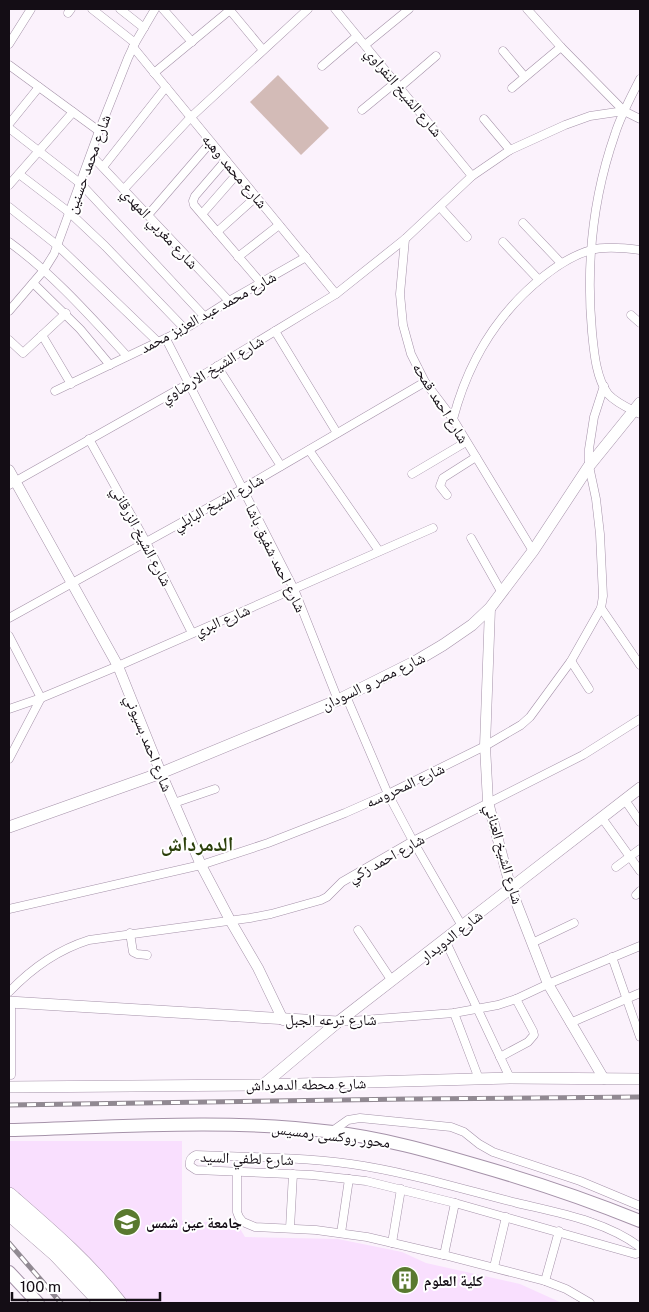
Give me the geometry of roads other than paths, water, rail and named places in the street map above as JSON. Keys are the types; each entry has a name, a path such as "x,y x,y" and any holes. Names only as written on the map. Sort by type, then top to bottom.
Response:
{"highway":[{"path":"9,1196 76,1255 119,1303"},
{"path":"9,1213 56,1254 102,1303"}],"main road":[{"name":"شارع مصر و السودان","path":"9,827 161,773 342,698 416,661 443,645 472,625 490,608 533,550 589,466 638,409"},
{"name":"شارع الدويدار","path":"263,1085 338,1022 640,788"},
{"name":"شارع ترعه الجبل","path":"9,999 283,1020 338,1022"},
{"name":"شارع محطه الدمرداش","path":"9,1087 263,1085 510,1078 640,1079"},
{"name":"محور روكسى رمسيس","path":"9,1130 216,1124 271,1126 331,1132 393,1142 437,1154 555,1189 640,1220"},
{"path":"9,1272 38,1303"}],"street":[{"path":"9,44 32,9"},
{"name":"شارع محمد وهبه","path":"92,9 134,45 154,73 336,294"},
{"path":"120,9 144,28"},
{"name":"شارع محمد حسنين","path":"9,311 44,270 58,246 99,131 134,45 156,9"},
{"path":"163,9 192,42"},
{"path":"154,73 230,9 263,50"},
{"path":"124,189 190,117 308,9"},
{"name":"شارع الشيخ النفراوي","path":"335,9 472,176"},
{"path":"527,9 561,47 624,111 640,119"},
{"path":"365,45 403,11"},
{"path":"322,66 358,36"},
{"path":"512,88 561,47"},
{"path":"503,50 525,77"},
{"path":"362,110 436,56"},
{"path":"9,65 99,131"},
{"path":"638,409 615,400 608,394 604,386 595,357 590,284 596,213 606,163 624,111 640,79"},
{"path":"103,167 166,87"},
{"path":"9,124 39,88"},
{"name":"شارع الشيخ الارضاوي","path":"12,483 188,384 336,294 405,239 472,176 510,150 590,116 624,111"},
{"path":"9,185 73,112"},
{"path":"484,120 510,150"},
{"path":"9,128 81,184 204,316"},
{"path":"148,215 211,142"},
{"name":"شارع مغربي المهدي","path":"91,155 229,301"},
{"path":"226,160 195,196 193,202 261,283"},
{"path":"19,174 70,212 185,329"},
{"path":"202,214 237,174"},
{"path":"217,232 256,196"},
{"path":"9,207 58,246 162,341"},
{"path":"440,207 467,237"},
{"path":"523,222 561,263"},
{"path":"238,256 279,224"},
{"name":"شارع احمد قمحه","path":"405,239 400,294 403,325 411,354 425,382 453,419 533,550"},
{"path":"503,242 539,280"},
{"path":"10,244 44,270 77,302 127,356"},
{"path":"453,419 459,394 480,348 510,308 539,280 561,263 592,250 640,250"},
{"name":"شارع محمد عبد العزيز محمد","path":"55,391 185,329 229,301 306,258"},
{"path":"33,283 66,313 98,348 110,365"},
{"path":"9,341 23,353 66,313"},
{"path":"631,315 640,323"},
{"path":"275,331 337,433"},
{"path":"42,335 71,384"},
{"name":"شارع احمد شفيق باشا","path":"162,341 188,384 294,589 342,698 388,794 413,842 462,926"},
{"path":"217,366 281,466"},
{"name":"شارع الشيخ البابلي","path":"9,618 281,466 425,382"},
{"name":"شارع المحروسه","path":"9,909 201,865 277,840 388,794 485,746 521,725 530,717 572,661 600,608 603,596 600,534 596,499 589,466 589,449 594,417 604,386"},
{"name":"شارع الشيخ الزرقاني","path":"89,440 146,542 192,632"},
{"path":"412,474 466,442"},
{"path":"308,450 379,551"},
{"path":"447,494 440,486 443,478 476,457"},
{"name":"شارع احمد بسيوني","path":"9,470 12,483 72,583 118,666 161,773 201,865 258,968 283,1020"},
{"name":"شارع البري","path":"9,709 42,698 118,666 433,528"},
{"path":"472,538 502,593"},
{"name":"شارع الشيخ العناني","path":"490,608 485,746 488,802 511,889 548,984 604,1079"},
{"path":"600,608 640,665"},
{"path":"9,636 42,698 9,759"},
{"path":"572,661 589,689"},
{"name":"شارع احمد زكي","path":"9,999 38,966 62,950 89,940 271,914 321,900 327,897 342,882 488,802 583,755 640,719"},
{"path":"174,803 215,789"},
{"path":"625,800 640,822"},
{"path":"602,818 640,872"},
{"path":"616,867 640,850"},
{"path":"532,943 574,923"},
{"path":"358,930 392,980"},
{"path":"130,934 133,952 148,954"},
{"path":"445,940 510,1078"},
{"name":"شارع ترعه الجبل","path":"338,1022 454,1013 478,1009 516,999 640,946"},
{"path":"612,957 640,1037"},
{"path":"570,1022 640,993"},
{"path":"9,999 11,1075"},
{"path":"500,1057 532,1039 534,1035 516,999"},
{"path":"454,1013 479,1079"},
{"path":"331,1132 348,1120 360,1118 451,1127 464,1132 493,1152 580,1181 640,1206"},
{"name":"شارع لطفي السيد","path":"640,1248 616,1233 578,1219 386,1170 332,1162 196,1155 192,1157 190,1162 190,1166 196,1170 349,1178 401,1189 559,1231 635,1254 640,1253"},
{"path":"237,1172 237,1212 243,1222 255,1227 341,1233 444,1254 545,1281 566,1289 590,1303"},
{"path":"290,1228 293,1174"},
{"path":"341,1233 349,1178"},
{"path":"392,1243 401,1189"},
{"path":"444,1254 455,1203"},
{"path":"494,1267 506,1217"},
{"path":"545,1281 559,1231"}],"railway":[{"path":"9,1105 640,1097"},
{"path":"9,1243 61,1303"}],"place":[{"name":"جامعة عين شمس","path":"127,1222"},
{"name":"كلية العلوم","path":"405,1280"}],"district":[{"name":"الدمرداش","path":"197,844"}]}
